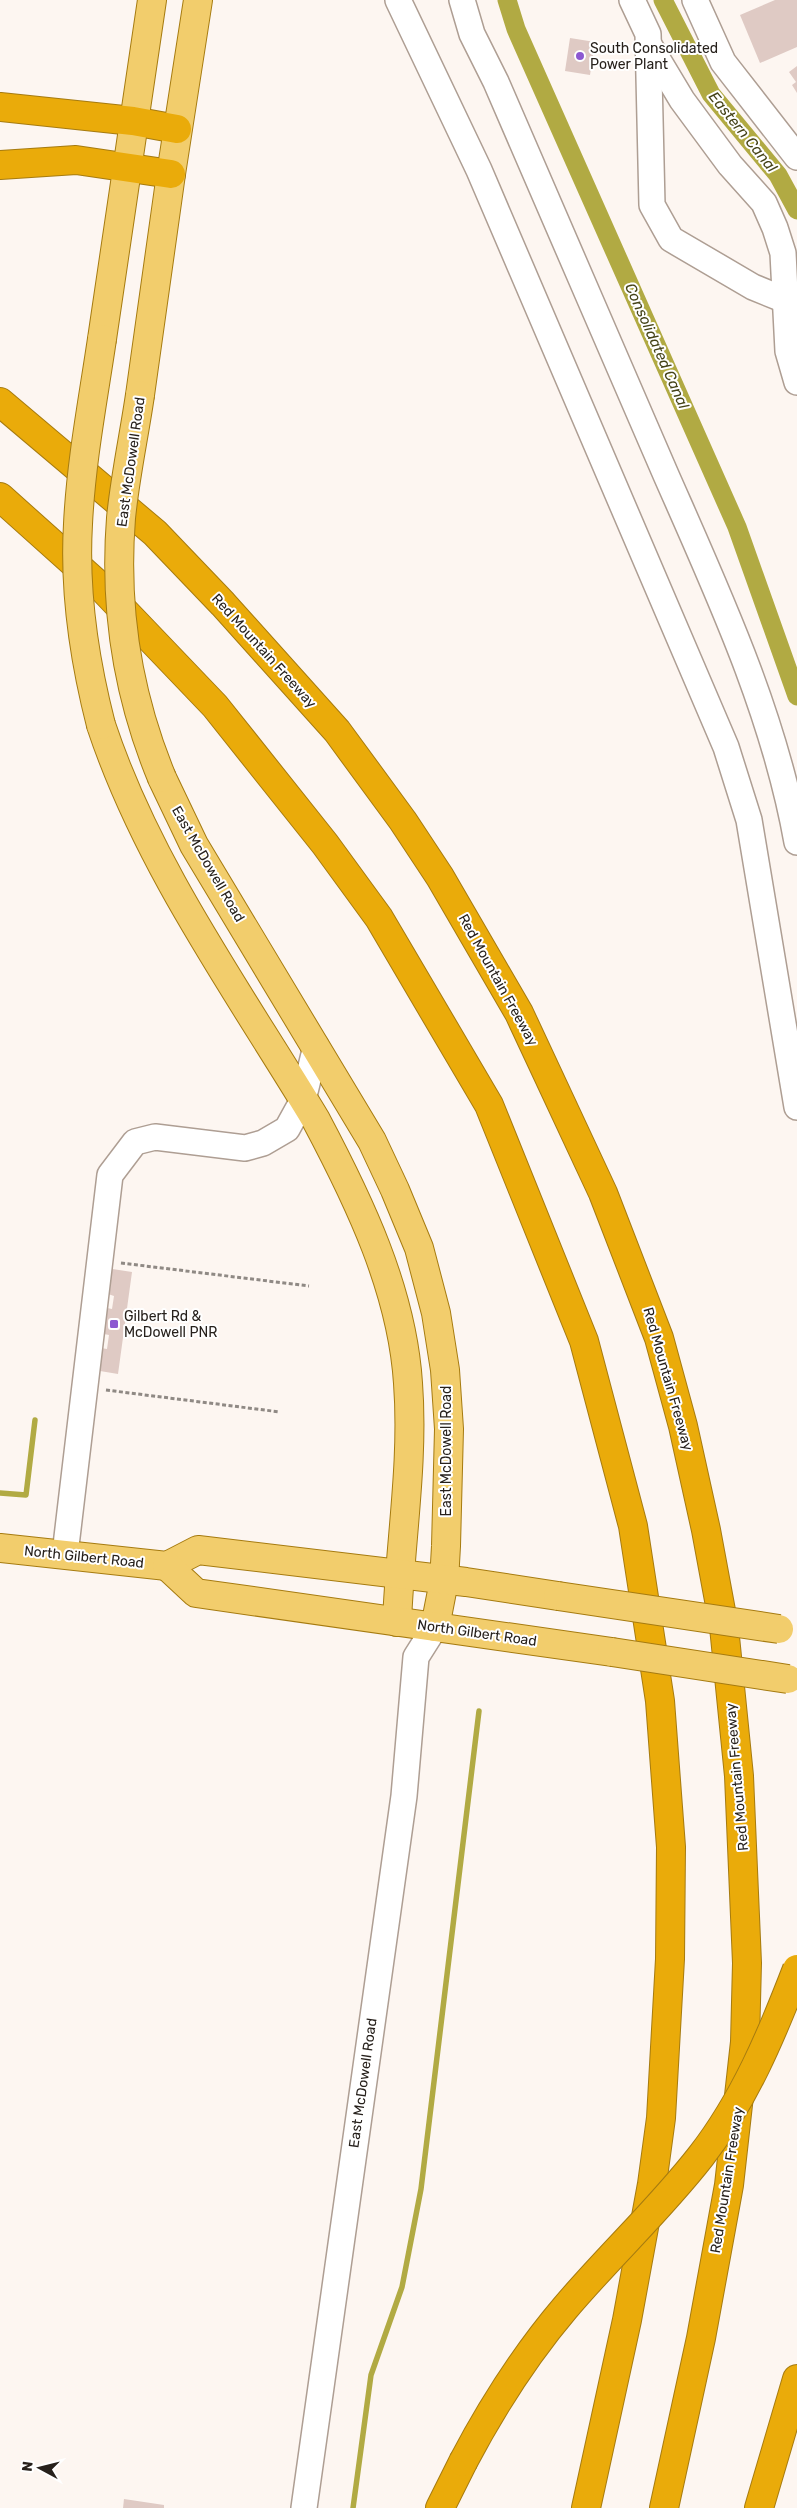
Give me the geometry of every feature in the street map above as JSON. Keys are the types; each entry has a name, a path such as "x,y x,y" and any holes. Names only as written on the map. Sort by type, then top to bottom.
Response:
{"highway":[{"path":"0,107 133,121 177,129"},
{"path":"0,165 76,160 171,174"},
{"name":"Red Mountain Freeway","path":"0,402 154,533 202,582 337,731 403,821 440,877 519,1013 603,1193 658,1338 683,1426 706,1530 724,1627 738,1776 747,1962 744,2042 729,2185 701,2338 664,2508"},
{"path":"0,498 104,590 215,706 325,844 379,918 489,1105 584,1341 633,1526 660,1701 671,1847 670,1959 662,2118 627,2320 586,2508"},
{"path":"440,2508 463,2462 505,2389 537,2342 565,2307 629,2239 702,2155 754,2071 778,2018 797,1969"},
{"path":"759,2508 797,2379"}],"main road":[{"path":"152,0 81,478 77,560 87,669 101,724 135,814 165,872 337,1159 358,1205 390,1289 400,1327 408,1382 410,1432 397,1622"},
{"name":"East McDowell Road","path":"198,0 177,129 121,517 120,609 134,691 147,741 162,778 194,845 372,1141 419,1248 436,1313 445,1370 449,1428 444,1581 435,1627"},
{"name":"North Gilbert Road","path":"0,1548 168,1566 196,1593 567,1644 793,1680"},
{"path":"168,1566 198,1550 558,1596 788,1630"}],"street":[{"path":"398,0 479,170 726,747 749,820 797,1107"},
{"path":"462,0 472,34 500,92 704,560 750,675 791,809 797,842"},
{"path":"632,0 648,34 652,205 671,239 753,287 785,300"},
{"path":"695,0 723,62 797,157"},
{"path":"649,45 682,100 730,165 764,203 783,253 788,351 797,382"},
{"path":"65,1554 110,1175 135,1142 155,1137 245,1148 264,1143 287,1129 303,1100 316,1046"},
{"path":"397,1622 416,1657"},
{"name":"East McDowell Road","path":"304,2508 404,1796 416,1657 435,1627"}],"path":[{"path":"100,1260 309,1286"},
{"path":"85,1387 280,1412"}],"building":[{"path":"775,0 797,0 797,47 760,63 740,15"},
{"name":"South Consolidated Power Plant","path":"570,38 595,42 590,75 565,71"},
{"path":"797,66 797,93 792,85 796,82 789,72"},
{"path":"106,1268 132,1272 118,1374 94,1370 101,1348 107,1349 109,1335 104,1334 107,1308 112,1309 114,1296 108,1294"},
{"path":"124,2499 164,2505 164,2508 123,2508"}],"waterway":[{"name":"Consolidated Canal","path":"507,0 516,29 737,527 797,696"},
{"name":"Eastern Canal","path":"663,0 711,94 778,175 797,210"},
{"path":"0,1493 26,1495 35,1420"},
{"path":"353,2508 371,2375 402,2287 421,2189 479,1711"}],"place":[{"name":"South Consolidated Power Plant","path":"580,56"},
{"name":"Gilbert Rd & McDowell PNR","path":"114,1324"}]}
